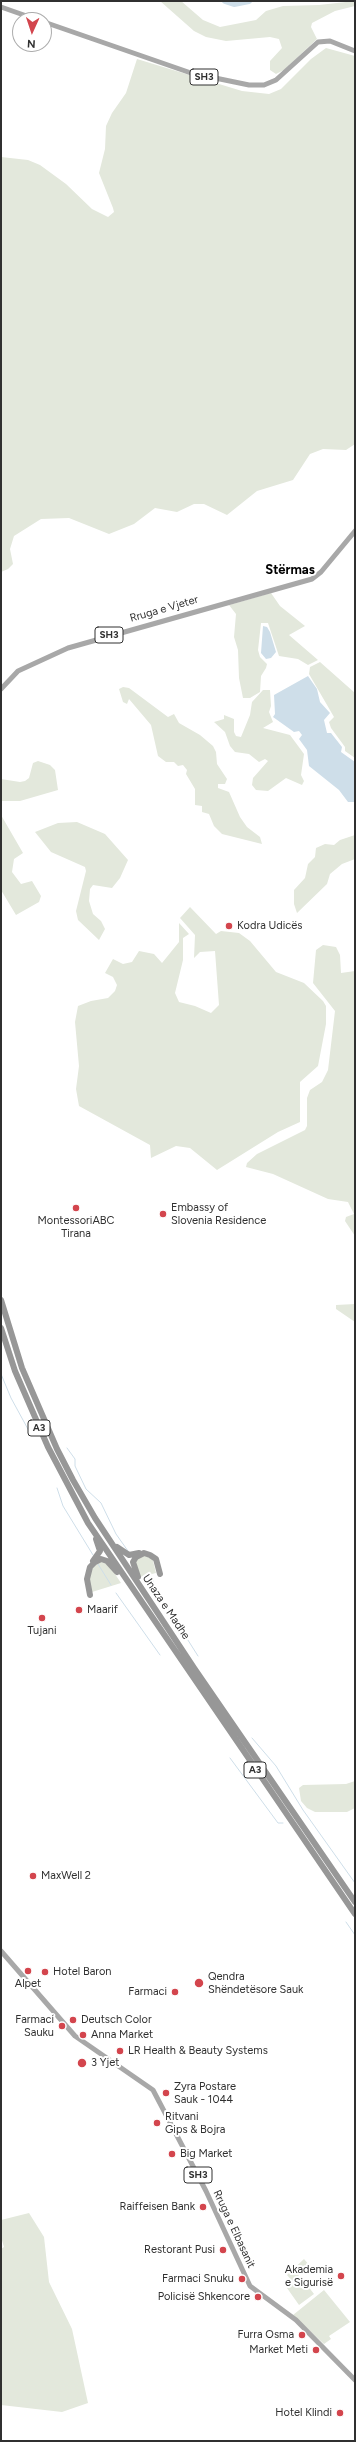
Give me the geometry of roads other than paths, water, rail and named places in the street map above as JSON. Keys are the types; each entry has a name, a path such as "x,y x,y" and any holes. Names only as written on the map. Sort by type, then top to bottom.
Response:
{"highway":[{"name":"Unaza e Madhe","path":"1,1300 22,1368 36,1402 57,1449 95,1518 163,1621 355,1902"},
{"name":"Unaza e Madhe","path":"1,1328 15,1371 48,1447 88,1522 355,1914"},
{"path":"95,1518 122,1552 131,1555 144,1551 152,1553 158,1559 162,1574 154,1556 144,1553 134,1558 135,1572 160,1610 163,1621"},
{"path":"88,1522 100,1551 88,1568 85,1580 88,1595 87,1582 90,1567 98,1560 107,1561 147,1616 157,1625"}],"main road":[{"path":"1,7 15,12"},
{"name":"SH3","path":"52,25 191,73 253,85 264,85 276,80 318,42 330,41 355,50"},
{"name":"Rruga e Vjeter","path":"1,689 18,671 68,648 226,601 316,577 355,531"},
{"name":"Rruga e Elbasanit","path":"1,1952 75,2036 153,2090 206,2191 252,2288 296,2320 355,2380"}],"waterway":[{"path":"225,1 234,4 249,1"},
{"path":"1,1374 11,1398 29,1431"},
{"path":"67,1448 75,1459 75,1466 86,1489 101,1503 116,1534 128,1551"},
{"path":"57,1488 63,1506 93,1555"},
{"path":"98,1564 111,1585"},
{"path":"153,1580 155,1588 198,1656"},
{"path":"116,1593 160,1655"},
{"path":"252,1738 276,1766 303,1810 355,1883"},
{"path":"230,1758 278,1823 283,1823"},
{"path":"346,1922 355,1935"}],"place":[{"name":"Kodra Udicës","path":"229,926"},
{"name":"MontessoriABC Tirana","path":"76,1208"},
{"name":"Embassy of Slovenia Residence","path":"163,1214"},
{"name":"Maarif","path":"79,1610"},
{"name":"Tujani","path":"42,1618"},
{"name":"MaxWell 2","path":"33,1876"},
{"name":"Alpet","path":"28,1971"},
{"name":"Hotel Baron","path":"45,1972"},
{"name":"Qendra Shëndetësore Sauk","path":"199,1983"},
{"name":"Farmaci","path":"175,1992"},
{"name":"Deutsch Color","path":"73,2020"},
{"name":"Farmaci Sauku","path":"62,2026"},
{"name":"Anna Market","path":"83,2035"},
{"name":"LR Health & Beauty Systems","path":"120,2051"},
{"name":"3 Yjet","path":"82,2063"},
{"name":"Zyra Postare Sauk - 1044","path":"166,2093"},
{"name":"Ritvani Gips & Bojra","path":"157,2123"},
{"name":"Big Market","path":"172,2154"},
{"name":"Raiffeisen Bank","path":"203,2207"},
{"name":"Restorant Pusi","path":"223,2250"},
{"name":"Akademia e Sigurisë","path":"341,2276"},
{"name":"Farmaci Snuku","path":"242,2279"},
{"name":"Policisë Shkencore","path":"258,2297"},
{"name":"Furra Osma","path":"302,2335"},
{"name":"Market Meti","path":"316,2350"},
{"name":"Hotel Klindi","path":"340,2413"}],"district":[{"name":"Stërmas","path":"290,570"}]}
